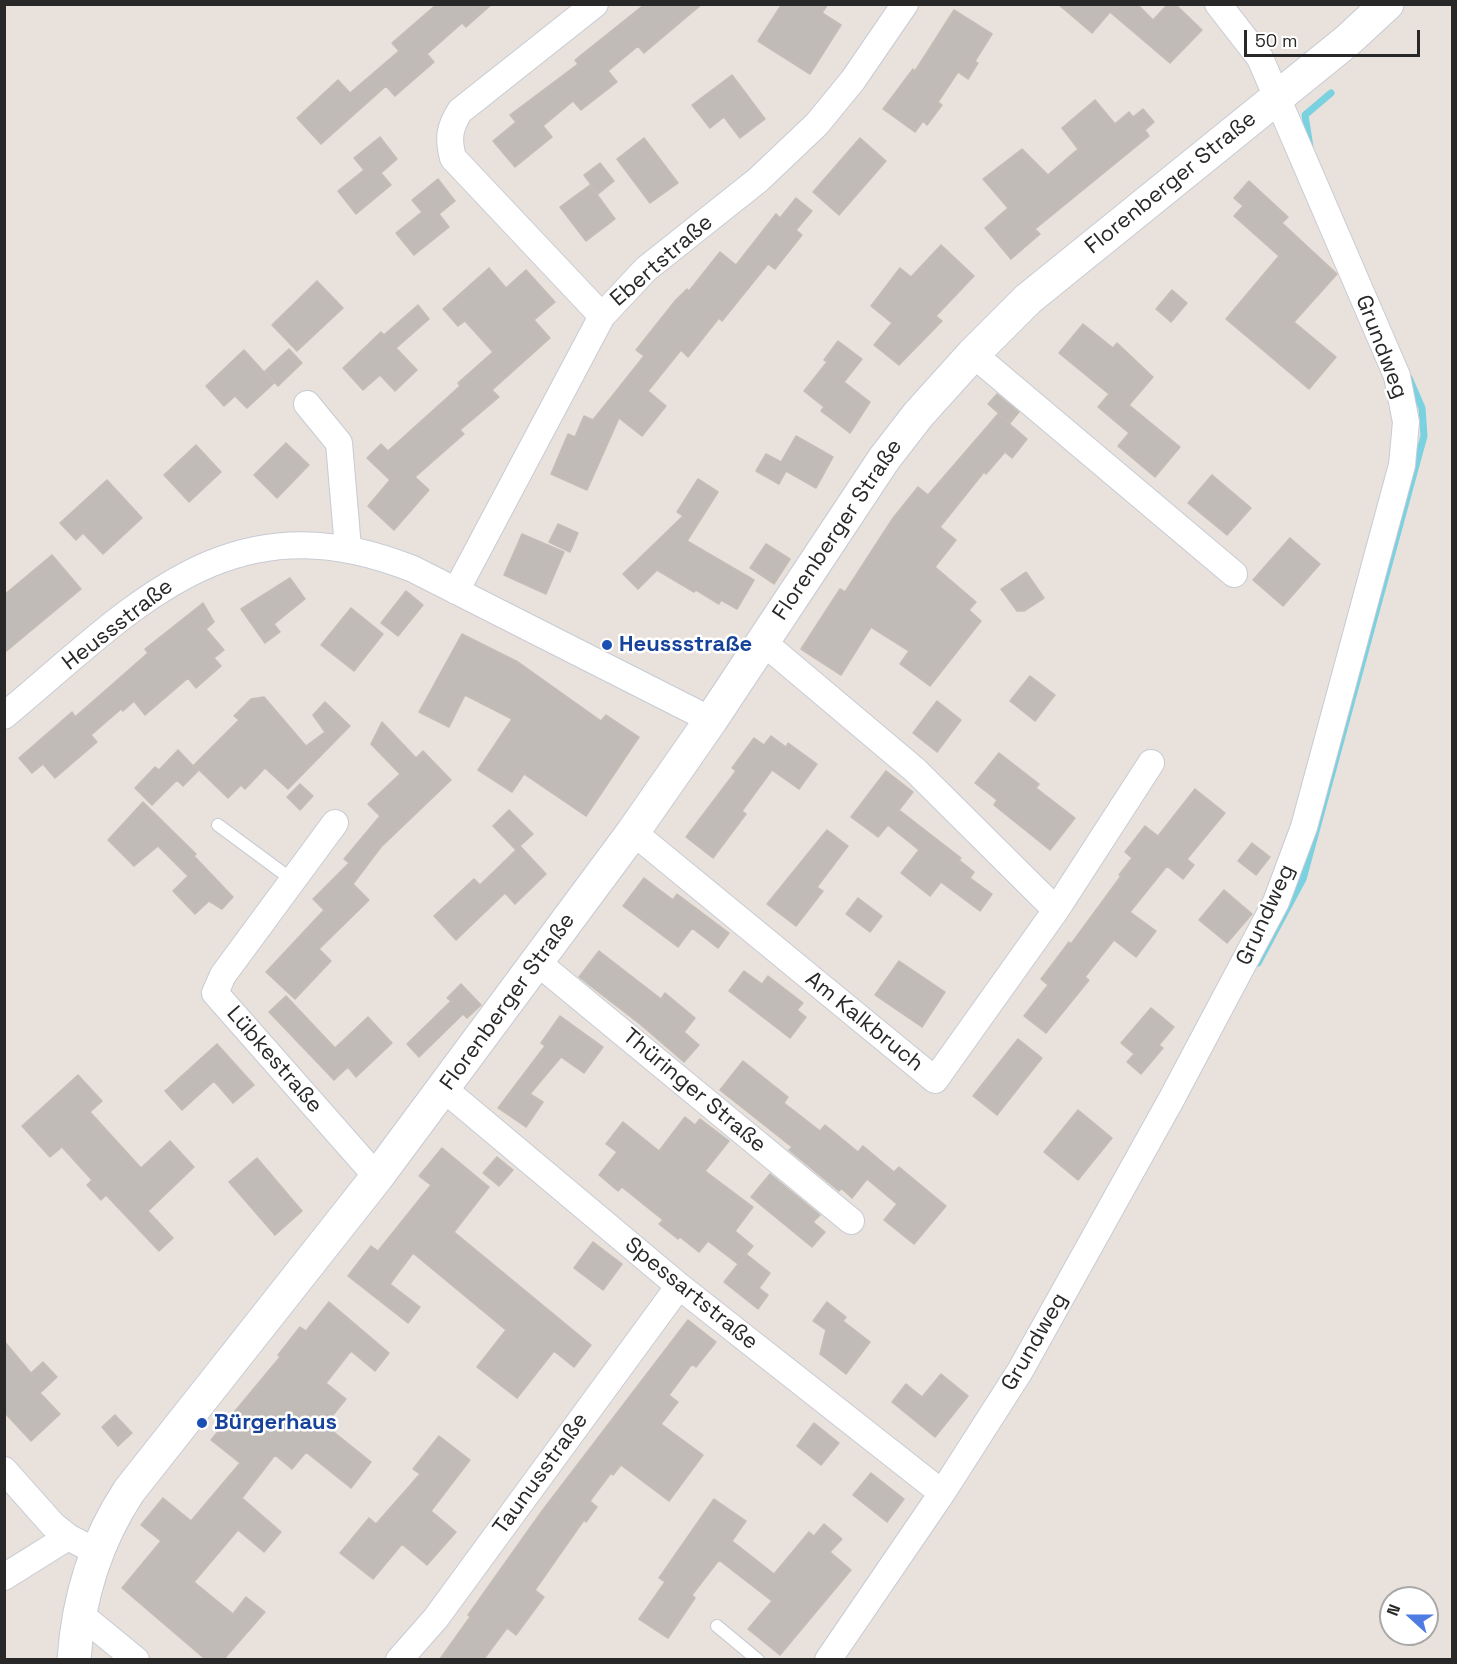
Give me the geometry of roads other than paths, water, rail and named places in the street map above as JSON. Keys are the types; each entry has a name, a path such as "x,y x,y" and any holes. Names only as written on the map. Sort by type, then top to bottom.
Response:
{"street":[{"path":"595,4 460,111 452,124 448,139 453,158 602,316"},
{"name":"Ebertstraße","path":"456,591 602,316 646,269 758,180 817,124 853,80 905,4"},
{"name":"Grundweg","path":"828,1659 942,1493 1020,1371 1171,1100 1276,902 1304,827 1402,465 1406,422 1396,376 1275,98 1260,58 1218,4"},
{"name":"Florenberger Straße","path":"74,1659 80,1614 97,1552 113,1517 138,1480 377,1177 633,832 711,720 884,459 918,415 973,354 1028,299 1347,41 1387,4"},
{"path":"973,354 1234,574"},
{"path":"307,404 339,443 348,548"},
{"name":"Heussstraße","path":"4,716 147,598 192,570 231,555 267,547 306,544 348,548 382,556 711,720"},
{"path":"763,642 915,770 1056,910"},
{"name":"Am Kalkbruch","path":"633,832 935,1080 1056,910 1151,763"},
{"name":"Lübkestraße","path":"335,823 291,879 223,975 215,993 377,1177"},
{"name":"Thüringer Straße","path":"537,962 851,1221"},
{"name":"Spessartstraße","path":"444,1089 679,1286 942,1493"},
{"name":"Taunusstraße","path":"399,1659 436,1618 679,1286"},
{"path":"4,1470 53,1525 68,1538 97,1552"},
{"path":"4,1577 68,1538"},
{"path":"80,1614 135,1659"}],"lane":[{"path":"218,825 291,879"},
{"path":"717,1626 758,1659"}],"waterway":[{"path":"1310,147 1305,115 1331,93"},
{"path":"1258,963 1303,879 1424,436 1422,408 1409,378"}],"place":[{"name":"Heussstraße","path":"607,645"},
{"name":"Bürgerhaus","path":"202,1423"}]}
